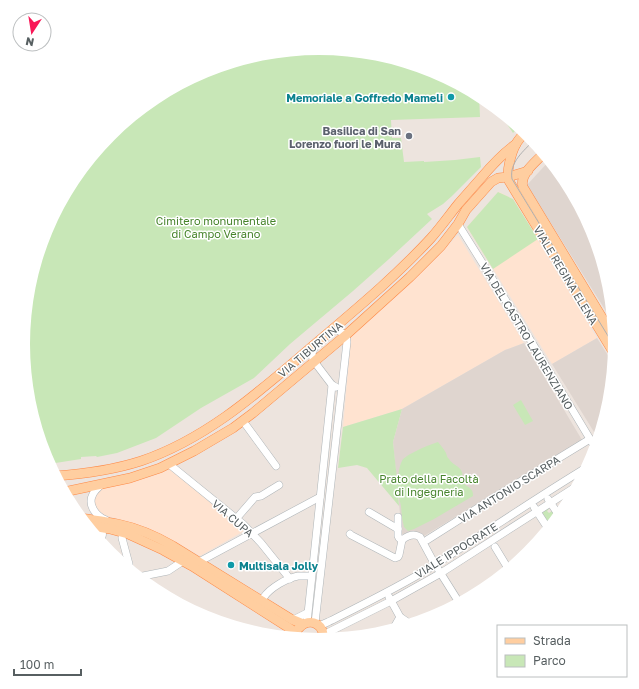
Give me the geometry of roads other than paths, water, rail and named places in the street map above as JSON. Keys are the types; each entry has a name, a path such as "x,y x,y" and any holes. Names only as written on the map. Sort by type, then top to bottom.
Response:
{"main road":[{"path":"508,177 509,165 516,144 521,137"},
{"name":"VIA TIBURTINA","path":"61,475 97,471 128,465 157,455 183,443 234,411 383,286 432,237 495,162 516,144"},
{"path":"528,171 540,158"},
{"name":"VIA TIBURTINA","path":"70,491 130,478 152,471 169,464 209,443 243,420 346,335 416,272 441,246 470,205 491,182 498,178 508,177 528,171"},
{"name":"VIALE REGINA ELENA","path":"528,171 523,179 522,185 608,326"},
{"name":"VIALE REGINA ELENA","path":"508,177 517,195 609,345"},
{"path":"89,519 118,524 135,533"},
{"path":"95,527 135,533 162,540 185,558 292,620 311,624 322,630 323,634"},
{"path":"196,564 292,633"},
{"path":"298,633 299,627 311,624"}],"street":[{"name":"VIA DEL CASTRO LAURENZIANO","path":"458,224 524,329 592,443"},
{"path":"311,624 321,571 346,342 346,335 334,328"},
{"path":"316,343 312,355 314,362 332,385 338,388 342,386"},
{"path":"311,624 307,613 332,385"},
{"path":"243,420 276,466"},
{"name":"VIA ANTONIO SCARPA","path":"428,540 590,439"},
{"name":"VIA CUPA","path":"169,464 252,534 290,579"},
{"name":"VIALE IPPOCRATE","path":"311,624 328,622 387,592 435,564 579,472"},
{"path":"323,475 332,476"},
{"path":"102,484 92,496 92,508 99,517 118,524"},
{"path":"236,519 255,497 261,496 279,485"},
{"name":"VIALE IPPOCRATE","path":"333,633 440,573 569,491"},
{"path":"545,494 556,511"},
{"path":"196,564 320,497"},
{"path":"531,502 546,525"},
{"path":"369,512 398,529"},
{"path":"398,517 398,536 402,540"},
{"path":"100,528 102,530 103,536"},
{"path":"350,534 393,558 396,558 399,555 402,540 408,536 417,536 420,538 457,599"},
{"path":"122,538 128,561"},
{"path":"495,546 507,565"},
{"path":"145,576 168,571 185,558"},
{"path":"312,570 321,571"},
{"path":"264,597 272,588 290,579 298,576 308,576"},
{"path":"387,592 400,617 406,621"},
{"path":"292,620 307,613"},
{"path":"396,623 400,617"}],"tram line":[{"path":"529,145 515,162 512,179 609,337"}],"place":[{"name":"Memoriale a Goffredo Mameli","path":"451,97"},
{"name":"Basilica di San Lorenzo fuori le Mura","path":"409,136"},
{"name":"Multisala Jolly","path":"231,565"}],"park label":[{"name":"Cimitero monumentale di Campo Verano","path":"216,226"},
{"name":"Prato della Facoltà di Ingegneria","path":"429,484"}]}
